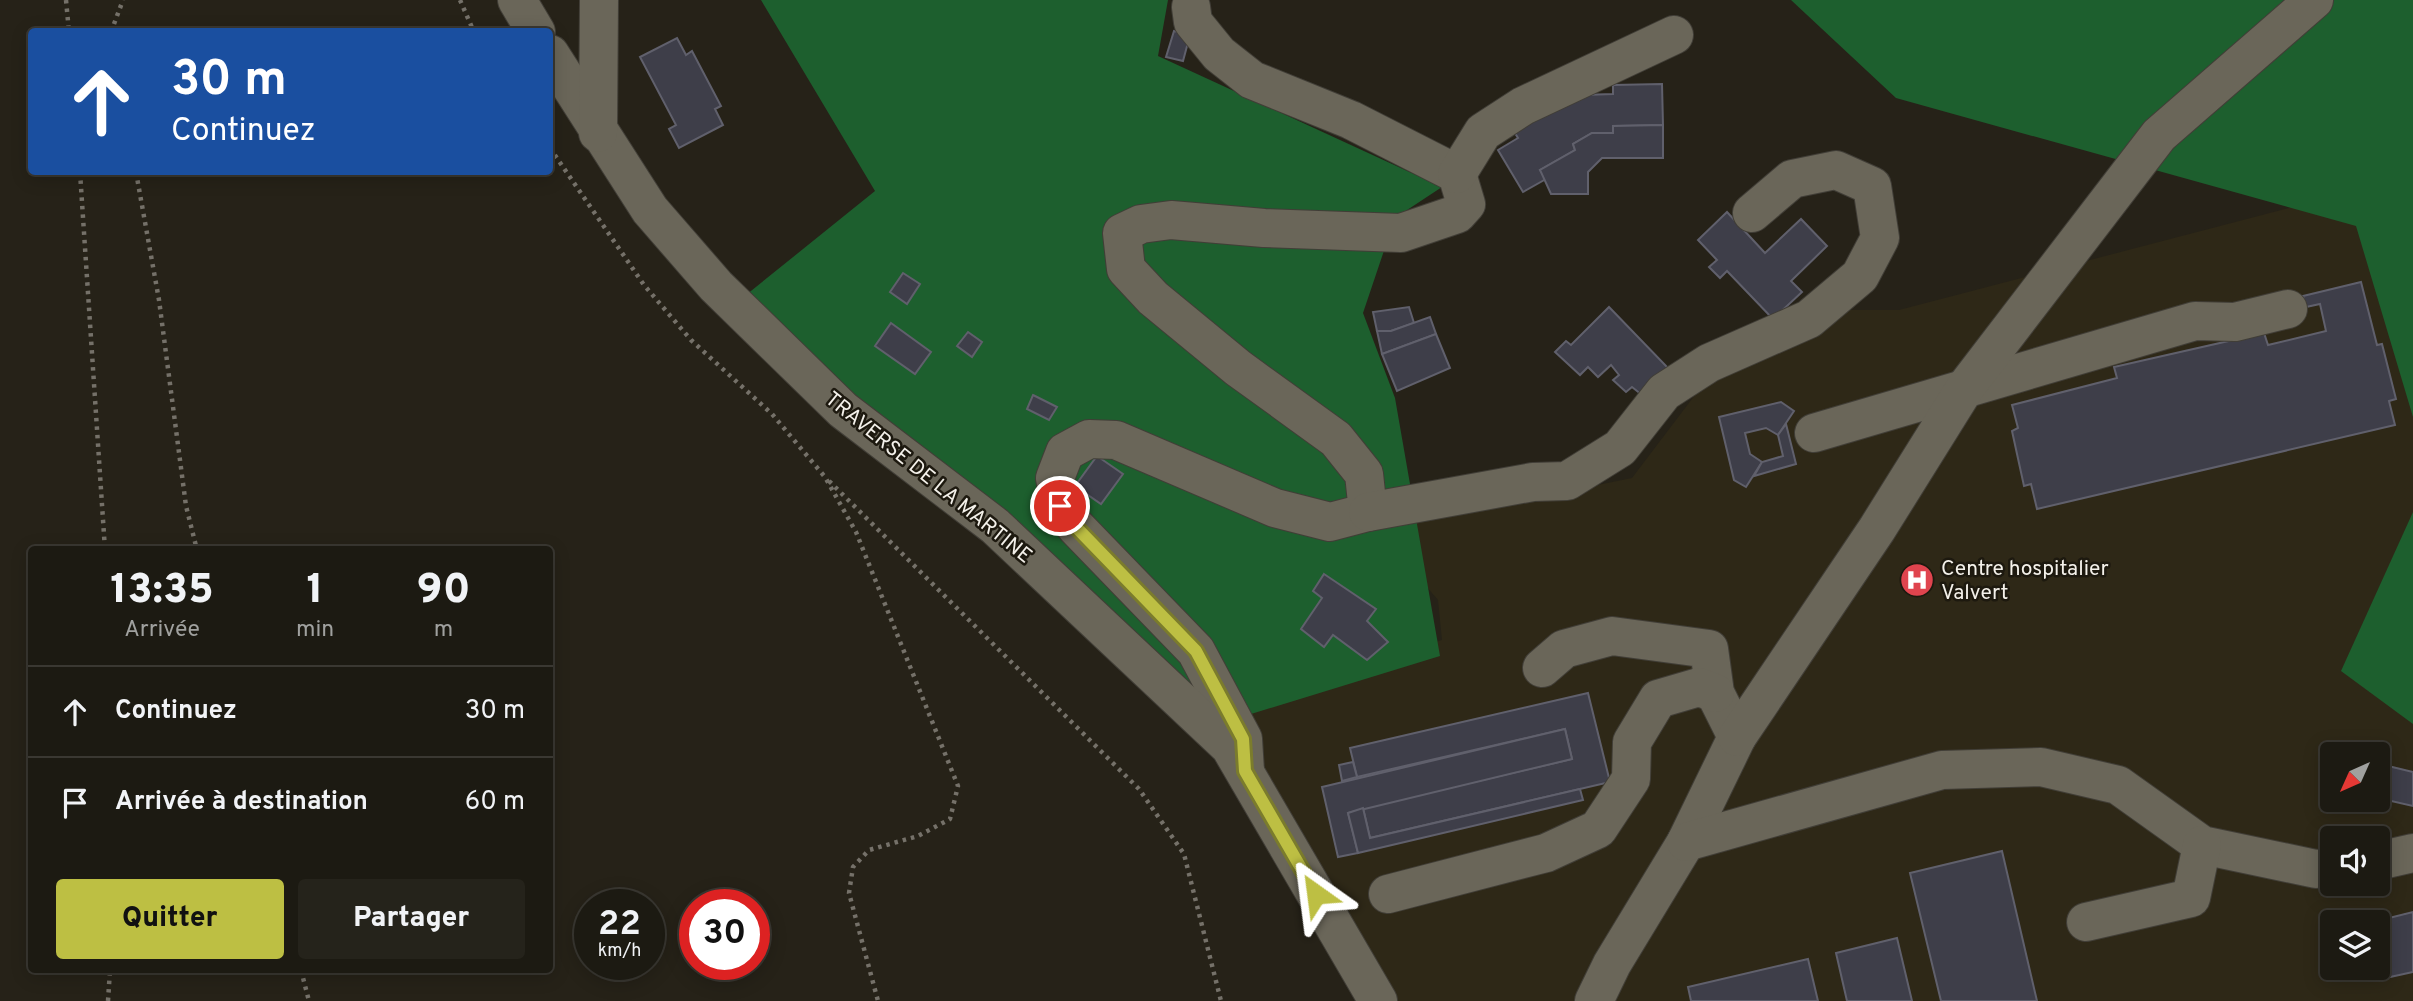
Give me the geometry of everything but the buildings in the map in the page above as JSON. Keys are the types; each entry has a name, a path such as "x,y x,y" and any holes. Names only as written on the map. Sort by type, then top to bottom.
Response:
{"street":[{"path":"517,0 534,28"},
{"path":"598,133 599,0"},
{"path":"1594,1001 1612,964 1686,842 1737,737 1877,529 1965,388 2159,135 2314,0"},
{"path":"1191,7 1193,22 1219,54 1252,80 1351,120 1457,174 1466,204 1457,214 1401,233 1264,228 1171,220 1141,224 1122,233 1126,269 1153,298 1238,368 1336,439 1364,474 1368,512"},
{"path":"1457,174 1483,132 1524,106 1674,35"},
{"name":"TRAVERSE DE LA MARTINE","path":"553,59 598,133 650,210 716,286 844,410 995,526 1230,747 1378,1001"},
{"path":"1245,771 1243,739 1196,651 1076,527 1060,506 1055,478 1065,452 1089,439 1116,440 1275,508 1330,522 1368,512 1533,482 1567,481 1620,448 1664,392 1709,363 1809,319 1860,276 1880,238 1872,186 1836,170 1792,180 1752,213"},
{"path":"1814,433 2195,321 2235,322 2288,309"},
{"path":"1542,668 1564,649 1612,636 1709,649 1715,693 1737,737"},
{"path":"1388,894 1546,853 1598,829 1632,779 1632,742 1658,699 1699,687 1715,693"},
{"path":"1686,842 1942,770 2041,767 2118,785 2202,845 2320,869"},
{"path":"2086,922 2191,898 2202,845"},
{"path":"2390,858 2413,853"}],"path":[{"path":"66,0 69,28"},
{"path":"113,28 124,0"},
{"path":"460,0 472,28"},
{"path":"553,152 644,285 691,340 772,414 825,477 1139,789 1184,854 1221,1001"},
{"path":"80,175 105,546"},
{"path":"137,175 159,300 186,506 196,546"},
{"path":"825,477 856,532 958,786 950,819 918,836 869,850 853,867 849,893 878,1001"},
{"path":"108,1001 110,973"},
{"path":"302,973 309,1001"}],"shaded area":[{"name":"Centre hospitalier Valvert","path":"2388,182 2413,263 2413,1001 1389,1001 1342,896 1312,866 1261,769 1238,700 1442,640 1438,600 1404,560 1416,522 1632,478 1698,391 1846,310 1899,310"}],"green space":[{"path":"761,0 1168,0 1158,56 1442,187 1395,218 1363,313 1395,398 1440,656 1251,714 1228,731 741,299 875,191"},
{"path":"1791,0 2413,0 2413,417 2356,226 1896,98"},
{"path":"2413,512 2413,724 2341,671"}],"place":[{"name":"Centre hospitalier Valvert","path":"1917,580"}],"route":[{"path":"1060,506 1076,527 1196,651 1243,739 1245,771 1316,894"}]}
